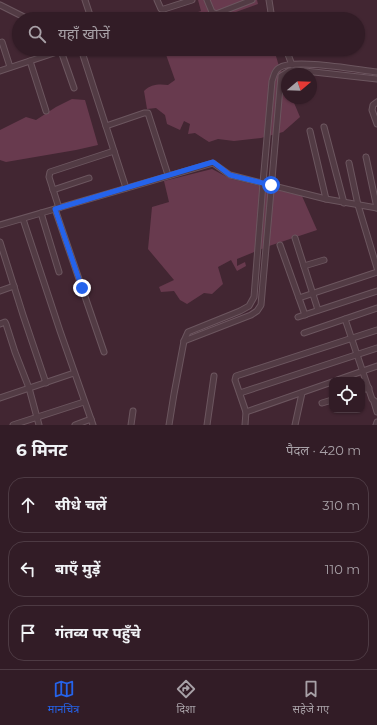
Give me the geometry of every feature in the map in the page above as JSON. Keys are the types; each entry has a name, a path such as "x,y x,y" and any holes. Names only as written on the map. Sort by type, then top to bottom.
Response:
{"street":[{"path":"85,0 89,12"},
{"path":"157,0 161,9 192,0"},
{"path":"207,0 212,12"},
{"path":"221,12 252,0"},
{"path":"269,0 271,12"},
{"path":"0,5 14,12"},
{"path":"2,42 10,67"},
{"path":"0,71 45,56"},
{"path":"65,56 74,88"},
{"path":"83,56 126,188"},
{"path":"289,56 293,68"},
{"path":"30,61 46,111"},
{"path":"169,425 184,341 188,332 240,311 249,306 252,302 255,290 272,81 275,72 283,65 299,63 377,72"},
{"path":"317,73 377,79"},
{"path":"184,341 251,315 258,310 261,305 281,76"},
{"path":"377,102 373,105 372,110 377,124"},
{"path":"106,126 144,113 148,114 168,175"},
{"path":"324,127 344,203"},
{"path":"310,131 326,199"},
{"path":"104,352 57,209 49,177 50,172 114,151"},
{"path":"0,225 213,162 230,175 326,199 377,208 366,157"},
{"path":"349,163 358,205 377,268"},
{"path":"53,190 89,178"},
{"path":"41,213 59,272"},
{"path":"23,218 74,373 92,422 75,425"},
{"path":"296,238 318,310"},
{"path":"0,242 46,383"},
{"path":"280,246 305,315"},
{"path":"304,266 324,260"},
{"path":"299,298 377,272"},
{"path":"0,291 14,286"},
{"path":"298,317 377,291"},
{"path":"304,333 377,308"},
{"path":"345,319 369,388 376,402 377,412"},
{"path":"0,324 5,322 6,324 29,388 39,425"},
{"path":"244,425 246,412 235,380 237,375 377,330"},
{"path":"240,393 377,348"},
{"path":"345,377 377,366"},
{"path":"1,396 74,373"},
{"path":"207,425 214,376"},
{"path":"246,412 329,383"},
{"path":"365,389 369,388"},
{"path":"295,425 302,393"},
{"path":"322,403 329,401"},
{"path":"13,425 84,402"},
{"path":"131,425 133,411"}],"shaded area":[{"path":"198,0 257,0 258,4 236,12 198,12 201,11"},
{"path":"166,56 276,56 281,71 281,104 295,104 300,117 283,132 261,138 234,141 218,139 209,142 195,133 188,134 190,124 184,121 180,130 167,124 165,115 156,108 147,109 144,91 155,85 168,85 175,80"},
{"path":"72,99 85,100 98,145 6,162 0,160 0,130 26,117 36,120"},
{"path":"212,169 231,179 302,196 317,230 269,246 237,259 237,266 245,262 246,266 237,271 231,260 218,267 223,284 212,294 204,293 187,304 180,300 174,291 161,292 159,287 174,280 148,249 152,207 169,202 164,181"}],"route":[{"path":"82,288 55,209 213,162 224,172 230,175 271,185"}]}
